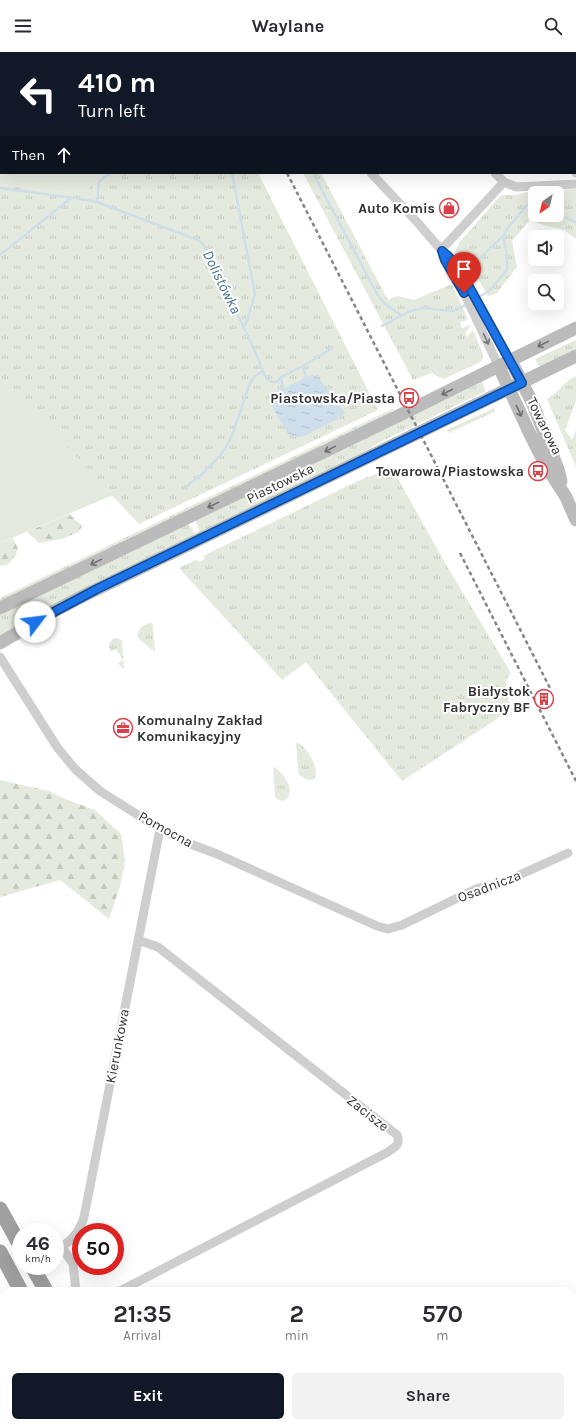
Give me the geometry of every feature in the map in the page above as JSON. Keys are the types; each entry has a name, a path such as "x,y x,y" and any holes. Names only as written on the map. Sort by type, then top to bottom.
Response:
{"highway":[{"path":"0,1209 12,1231"},
{"path":"0,1252 19,1287"},
{"path":"37,1275 44,1287"}],"main road":[{"name":"Piastowska","path":"0,608 511,361 576,328"},
{"name":"Piastowska","path":"0,643 58,609 90,593 576,356"},
{"name":"Towarowa","path":"511,361 541,427 558,469 566,497 576,520"},
{"name":"Towarowa","path":"498,367 529,432 566,497"},
{"path":"529,432 533,426 541,427"}],"street":[{"path":"372,174 418,223 441,251 445,260 468,291 477,309 511,361"},
{"path":"496,174 504,182 516,187 576,184"},
{"path":"441,251 504,182"},
{"path":"477,309 498,367"},
{"name":"Pomocna","path":"0,657 57,747 83,777 100,791 160,829 188,843 224,857 377,926 388,929"},
{"name":"Kierunkowa","path":"64,1245 76,1235 84,1217 160,829"},
{"name":"Osadnicza","path":"388,929 408,923 478,888 495,886 568,853"},
{"name":"Zacisze","path":"128,1287 388,1152 398,1144 399,1140 397,1135 158,948 138,940"},
{"path":"64,1254 73,1264 76,1287"}],"green space":[{"path":"0,174 106,174 82,194 0,185"},
{"path":"106,174 259,174 378,410 139,524 0,377 0,185 82,194"},
{"path":"304,174 322,174 388,300 397,296 414,300 452,284 468,320 460,322 462,328 471,325 465,333 467,337 473,330 483,354 482,361 444,379 432,373 413,380"},
{"path":"576,189 576,239 564,230 533,222 564,222 564,190"},
{"path":"528,192 528,222 512,241 517,267 497,293 488,296 475,274 456,256 455,252 459,243 501,195 515,195"},
{"path":"576,340 576,351 540,368 535,359"},
{"path":"576,376 576,401 565,430 572,440 576,430 576,467 547,399"},
{"path":"0,377 113,495 0,543"},
{"path":"482,382 486,391 382,441 343,464 0,637 0,614 188,523 195,534 200,531 195,520"},
{"path":"494,408 494,412 449,433 447,430"},
{"path":"394,409 386,416 0,602 0,598"},
{"path":"392,468 445,563 511,673 506,680 508,698 512,709 402,781 306,662 282,680 179,568 197,559 199,562 205,559 203,556 358,481"},
{"path":"69,514 82,526 79,532 62,539 39,543 27,532"},
{"path":"13,538 18,549 15,557 7,565 0,566 0,543"},
{"path":"152,623 153,626 155,652 140,640 137,635 141,627"},
{"path":"117,638 122,641 124,669 118,663 123,660 116,649 111,652 109,646 113,639"},
{"path":"297,742 310,755 314,763 316,776 313,780 307,780 299,775"},
{"path":"275,767 285,778 290,788 288,797 283,801 275,797 273,768"},
{"path":"0,780 49,791 95,810 121,834 125,861 120,886 109,919 60,880 0,897"}],"water":[{"path":"312,375 319,378 345,413 338,419 306,435 300,437 292,436 287,433 271,405 272,395"}],"waterway":[{"path":"97,202 99,182 109,174"},
{"path":"232,174 255,294 246,324 243,327"},
{"path":"314,174 377,294 385,304 401,315"},
{"name":"Dolistówka","path":"0,188 97,202 198,240 203,244 250,340 267,379 272,382 277,382 281,377 303,366 332,348"},
{"path":"0,255 71,198"},
{"name":"Dolistówka","path":"479,297 489,291 507,270 507,256 504,239 506,230 528,204"},
{"name":"Dolistówka","path":"564,217 576,222"},
{"path":"481,257 505,234"},
{"name":"Dolistówka","path":"382,326 408,312 422,308 453,311 468,304"},
{"path":"303,366 306,377"},
{"path":"186,489 189,484 199,477 220,456 228,444 250,383 255,376 263,371"},
{"path":"281,377 283,389"}],"railway":[{"path":"288,174 551,690"},
{"path":"460,553 576,781"}],"place":[{"name":"Auto Komis","path":"449,208"},
{"name":"Piastowska/Piasta","path":"409,398"},
{"name":"Towarowa/Piastowska","path":"538,471"},
{"name":"Białystok Fabryczny BF","path":"544,699"},
{"name":"Komunalny Zakład Komunikacyjny","path":"123,728"}],"route":[{"path":"35,622 97,589 522,383 462,274 448,256 442,251 445,260 464,293"}]}
